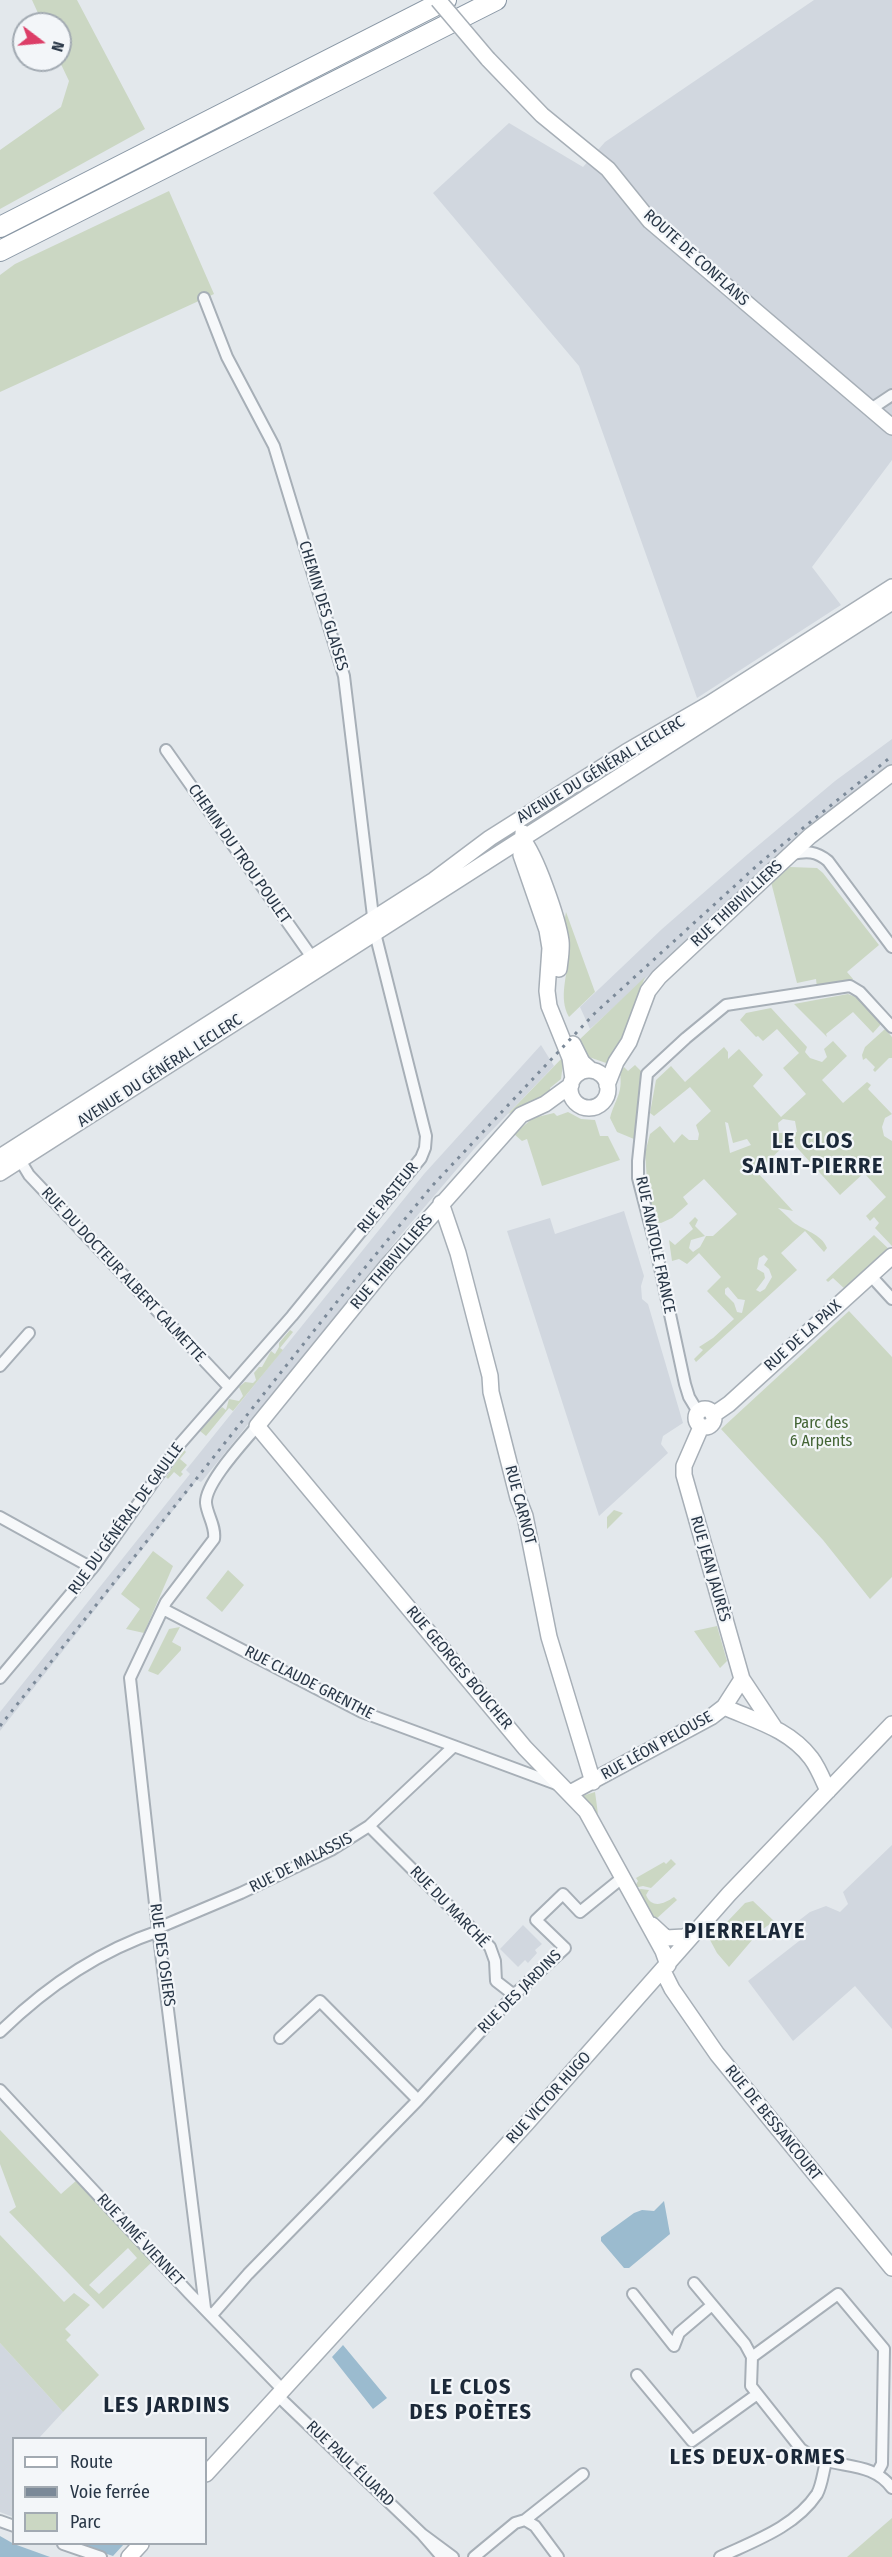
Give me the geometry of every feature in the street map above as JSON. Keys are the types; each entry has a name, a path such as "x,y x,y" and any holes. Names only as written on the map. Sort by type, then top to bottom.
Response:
{"highway":[{"path":"0,227 446,0"},
{"path":"0,266 10,258 5,249 496,0"}],"street":[{"name":"ROUTE DE CONFLANS","path":"438,0 488,59 542,115 608,169 650,221 892,427"},
{"name":"CHEMIN DES GLAISES","path":"204,298 227,357 274,446 344,676 374,926"},
{"path":"871,409 892,395"},
{"name":"AVENUE DU GÉNÉRAL LECLERC","path":"0,1173 374,926 522,839 595,792 892,587"},
{"name":"AVENUE DU GÉNÉRAL LECLERC","path":"374,926 476,847 580,781 637,746 738,693 892,602"},
{"path":"595,792 593,787 595,780 622,762 637,746"},
{"name":"CHEMIN DU TROU POULET","path":"166,750 313,967"},
{"name":"RUE THIBIVILLIERS","path":"607,1085 616,1062 629,1042 648,991 659,977 799,853 810,836 892,773"},
{"path":"497,834 522,839 533,857 556,924 561,948 556,986 558,1006 579,1057 592,1071 604,1078 607,1085 606,1096 599,1104 589,1108 579,1105 572,1097 570,1058 549,1006 549,941 520,855 522,839 528,825 568,799 580,781"},
{"path":"799,853 820,854 828,861 892,947"},
{"name":"RUE PASTEUR","path":"229,1387 300,1307 421,1158 425,1148 426,1136 374,926"},
{"name":"AVENUE DU GÉNÉRAL LECLERC","path":"0,1157 313,967"},
{"name":"RUE ANATOLE FRANCE","path":"704,1418 689,1397 685,1384 657,1250 638,1178 646,1074 726,1005 850,986 860,992 892,1027"},
{"path":"572,1082 579,1073 616,1062"},
{"name":"RUE THIBIVILLIERS","path":"258,1426 441,1203 520,1115 560,1094 572,1082"},
{"name":"RUE THIBIVILLIERS","path":"536,1108 579,1105"},
{"path":"19,1161 17,1153 20,1144"},
{"name":"RUE DU DOCTEUR ALBERT CALMETTE","path":"19,1161 229,1387"},
{"name":"RUE CARNOT","path":"441,1203 461,1264 490,1376 491,1392 518,1498 525,1516 549,1637 594,1782"},
{"name":"RUE DE LA PAIX","path":"704,1418 729,1404 892,1256"},
{"path":"871,1276 892,1299"},
{"path":"0,1366 29,1333"},
{"name":"RUE DU GÉNÉRAL DE GAULLE","path":"0,1678 92,1568 180,1444 229,1387"},
{"name":"RUE JEAN JAURÈS","path":"704,1418 684,1466 684,1475 742,1679 774,1727"},
{"name":"RUE DES OSIERS","path":"209,2312 159,1929 130,1678 163,1609 214,1539 214,1527 206,1504 210,1487 258,1426"},
{"name":"RUE GEORGES BOUCHER","path":"258,1426 525,1748 586,1810 646,1919 665,1968"},
{"path":"0,1517 92,1568"},
{"name":"RUE CLAUDE GRENTHE","path":"163,1609 362,1712 565,1789"},
{"path":"723,1707 742,1679"},
{"name":"RUE LÉON PELOUSE","path":"594,1782 711,1717 723,1707 774,1727 799,1744 812,1759 828,1791"},
{"name":"RUE VICTOR HUGO","path":"207,2473 519,2132 696,1932 892,1724"},
{"name":"RUE DE MALASSIS","path":"0,2032 18,2015 86,1963 331,1850 369,1826 453,1747"},
{"path":"565,1789 594,1782"},
{"name":"RUE DU MARCHÉ","path":"369,1826 490,1947 495,1961 496,1981 514,1995"},
{"name":"RUE DES JARDINS","path":"209,2312 418,2100 514,1995 564,1948 536,1920 562,1894 580,1912 622,1878"},
{"name":"RUE GEORGES BOUCHER","path":"646,1919 666,1938 684,1937 696,1932"},
{"name":"RUE DE BESSANCOURT","path":"665,1968 672,1989 717,2054 892,2268"},
{"path":"280,2038 320,2001 418,2100"},
{"name":"RUE AIMÉ VIENNET","path":"0,2090 209,2312 279,2392"},
{"path":"694,2283 745,2344 752,2357 751,2386 756,2396 801,2450 810,2457 826,2462 877,2473 892,2488"},
{"path":"633,2294 674,2346 679,2333 712,2305"},
{"path":"752,2357 838,2294 884,2349 882,2464 877,2473"},
{"path":"637,2375 692,2440 756,2396"},
{"name":"RUE PAUL ÉLUARD","path":"279,2392 423,2534 442,2557"},
{"path":"720,2557 772,2534 801,2512 818,2492 826,2462"},
{"path":"474,2557 514,2523 525,2520 583,2474"},
{"path":"525,2520 535,2526 558,2557"},
{"name":"RUE PAUL ÉLUARD","path":"423,2534 453,2557"},
{"path":"66,2545 101,2557"},
{"path":"129,2557 140,2545"}],"shaded area":[{"path":"814,0 892,0 892,460 812,567 841,605 697,698 579,366 433,193 509,123 583,167 605,142"},
{"path":"892,739 892,765 775,860 590,1029 580,1007 662,929 748,854 835,781"},
{"path":"541,1045 554,1066 474,1149 399,1237 203,1480 201,1482 197,1480 0,1731 0,1712 190,1474 186,1470 424,1174"},
{"path":"624,1211 644,1276 641,1286 642,1299 648,1304 683,1423 663,1436 661,1444 668,1453 599,1516 507,1231 550,1218 555,1234"},
{"path":"892,1845 892,2029 855,1986 793,2041 748,1981 808,1934 797,1922 810,1912 826,1906 840,1912 848,1904 843,1892"},
{"path":"523,1925 542,1944 535,1950 537,1953 528,1963 525,1960 518,1967 500,1949"},
{"path":"0,2343 63,2412 40,2437 12,2437 12,2517 0,2512"}],"green space":[{"path":"32,0 77,0 145,129 0,209 0,150 61,107 69,81 65,72 72,72 72,12 38,12"},
{"path":"169,191 214,294 0,392 0,275 15,264"},
{"path":"790,867 817,868 823,873 879,945 847,972 853,979 850,984 817,988 816,979 797,983 771,882"},
{"path":"566,912 595,992 569,1017 564,1002 568,955"},
{"path":"645,977 618,1051 606,1063 586,1056 578,1041"},
{"path":"848,994 858,998 881,1024 873,1033 853,1012 826,1034 827,1037 794,1004"},
{"path":"771,1008 807,1047 805,1052 810,1058 822,1062 827,1057 824,1049 833,1041 847,1056 822,1080 843,1103 867,1082 871,1085 868,1089 892,1114 885,1118 882,1127 884,1136 892,1141 892,1246 875,1228 879,1223 874,1217 870,1221 866,1216 886,1197 864,1173 840,1195 790,1140 757,1172 793,1211 778,1208 793,1222 821,1239 827,1248 824,1252 805,1231 781,1253 797,1270 696,1362 694,1359 703,1350 699,1347 734,1319 707,1291 721,1277 699,1253 687,1264 679,1259 672,1261 669,1240 675,1245 693,1229 689,1223 695,1217 698,1220 695,1226 705,1236 691,1240 689,1248 693,1252 700,1247 706,1236 713,1236 737,1214 704,1179 683,1197 688,1204 672,1218 661,1223 655,1222 648,1193 645,1153 650,1134 660,1126 674,1143 682,1134 689,1140 698,1140 696,1125 711,1111 690,1087 654,1116 650,1113 656,1080 671,1066 685,1082 724,1047 728,1052 728,1059 739,1049 763,1075 753,1086 781,1117 806,1094 783,1068 799,1053 777,1029 763,1041 758,1036 756,1037 740,1020 746,1013","holes":["783,1119 795,1121 797,1132 779,1133 778,1123","725,1122 728,1123 733,1143 747,1139 751,1145 730,1153","764,1255 768,1259 764,1265 769,1269 772,1277 765,1289 760,1292 756,1290 765,1278 764,1273 757,1269 759,1258","728,1287 738,1299 745,1300 742,1313 737,1312 734,1303 725,1294 725,1289"]},
{"path":"885,1029 892,1037 892,1058 889,1058 875,1072 873,1070 875,1067 866,1058 863,1060 862,1055 865,1047"},
{"path":"564,1056 561,1079 550,1088 550,1094 508,1114"},
{"path":"635,1065 646,1076 634,1139 617,1132 610,1118 619,1091 620,1073 624,1067 628,1071"},
{"path":"568,1112 581,1119 595,1120 600,1136 608,1136 620,1160 542,1186 527,1139 522,1141 514,1134 533,1118 554,1113 557,1116"},
{"path":"874,1235 891,1251 846,1290 833,1278 828,1282 826,1280"},
{"name":"Parc des 6 Arpents","path":"849,1311 892,1357 892,1577 870,1599 823,1540 721,1429"},
{"path":"290,1330 293,1332 280,1348 283,1350 233,1411 229,1408 206,1436 200,1431 222,1407 226,1410 229,1399 239,1401 243,1396 239,1387 245,1382 253,1383 256,1380 254,1373 262,1367 271,1351 275,1354 279,1343"},
{"path":"184,1450 186,1452 180,1459 187,1465 181,1472 183,1474 180,1477 174,1472 168,1479 166,1477"},
{"path":"614,1510 623,1513 607,1529 607,1517"},
{"path":"153,1551 173,1566 144,1633 126,1629 140,1609 121,1594"},
{"path":"228,1570 244,1585 222,1612 206,1598"},
{"path":"717,1626 727,1661 720,1668 694,1631"},
{"path":"180,1627 172,1642 181,1647 181,1650 158,1675 148,1671 169,1629"},
{"path":"595,1792 598,1814 579,1797"},
{"path":"671,1859 676,1864 651,1888 643,1886 634,1888 638,1881 636,1878 664,1862 666,1864"},
{"path":"649,1890 646,1895 655,1904 666,1902 674,1897 677,1900 655,1920 634,1891"},
{"path":"753,1901 774,1921 759,1932 729,1967 710,1940 745,1903"},
{"path":"0,2130 61,2194 77,2180 152,2262 103,2309 9,2212 16,2207 0,2164","holes":["128,2248 137,2258 99,2294 89,2285"]},
{"path":"0,2235 64,2302 74,2293 90,2305 65,2329 71,2335 66,2340 99,2375 63,2412 0,2343"},
{"path":"892,2518 892,2557 847,2557"}],"water":[{"path":"664,2201 670,2234 629,2268 624,2268 601,2241 601,2237 634,2213 642,2210 654,2211"},
{"path":"343,2345 387,2398 373,2409 332,2357"},
{"path":"0,2536 12,2545 50,2557 0,2557"},
{"path":"80,2545 123,2545 113,2556"}],"railway":[{"path":"0,1726 340,1298 432,1186 594,1014 761,862 892,756"}],"district":[{"name":"LE CLOS SAINT-PIERRE","path":"813,1154"},
{"name":"PIERRELAYE","path":"745,1932"},
{"name":"LE CLOS DES POÈTES","path":"471,2400"},
{"name":"LES JARDINS","path":"167,2406"},
{"name":"LES DEUX-ORMES","path":"758,2458"}]}
